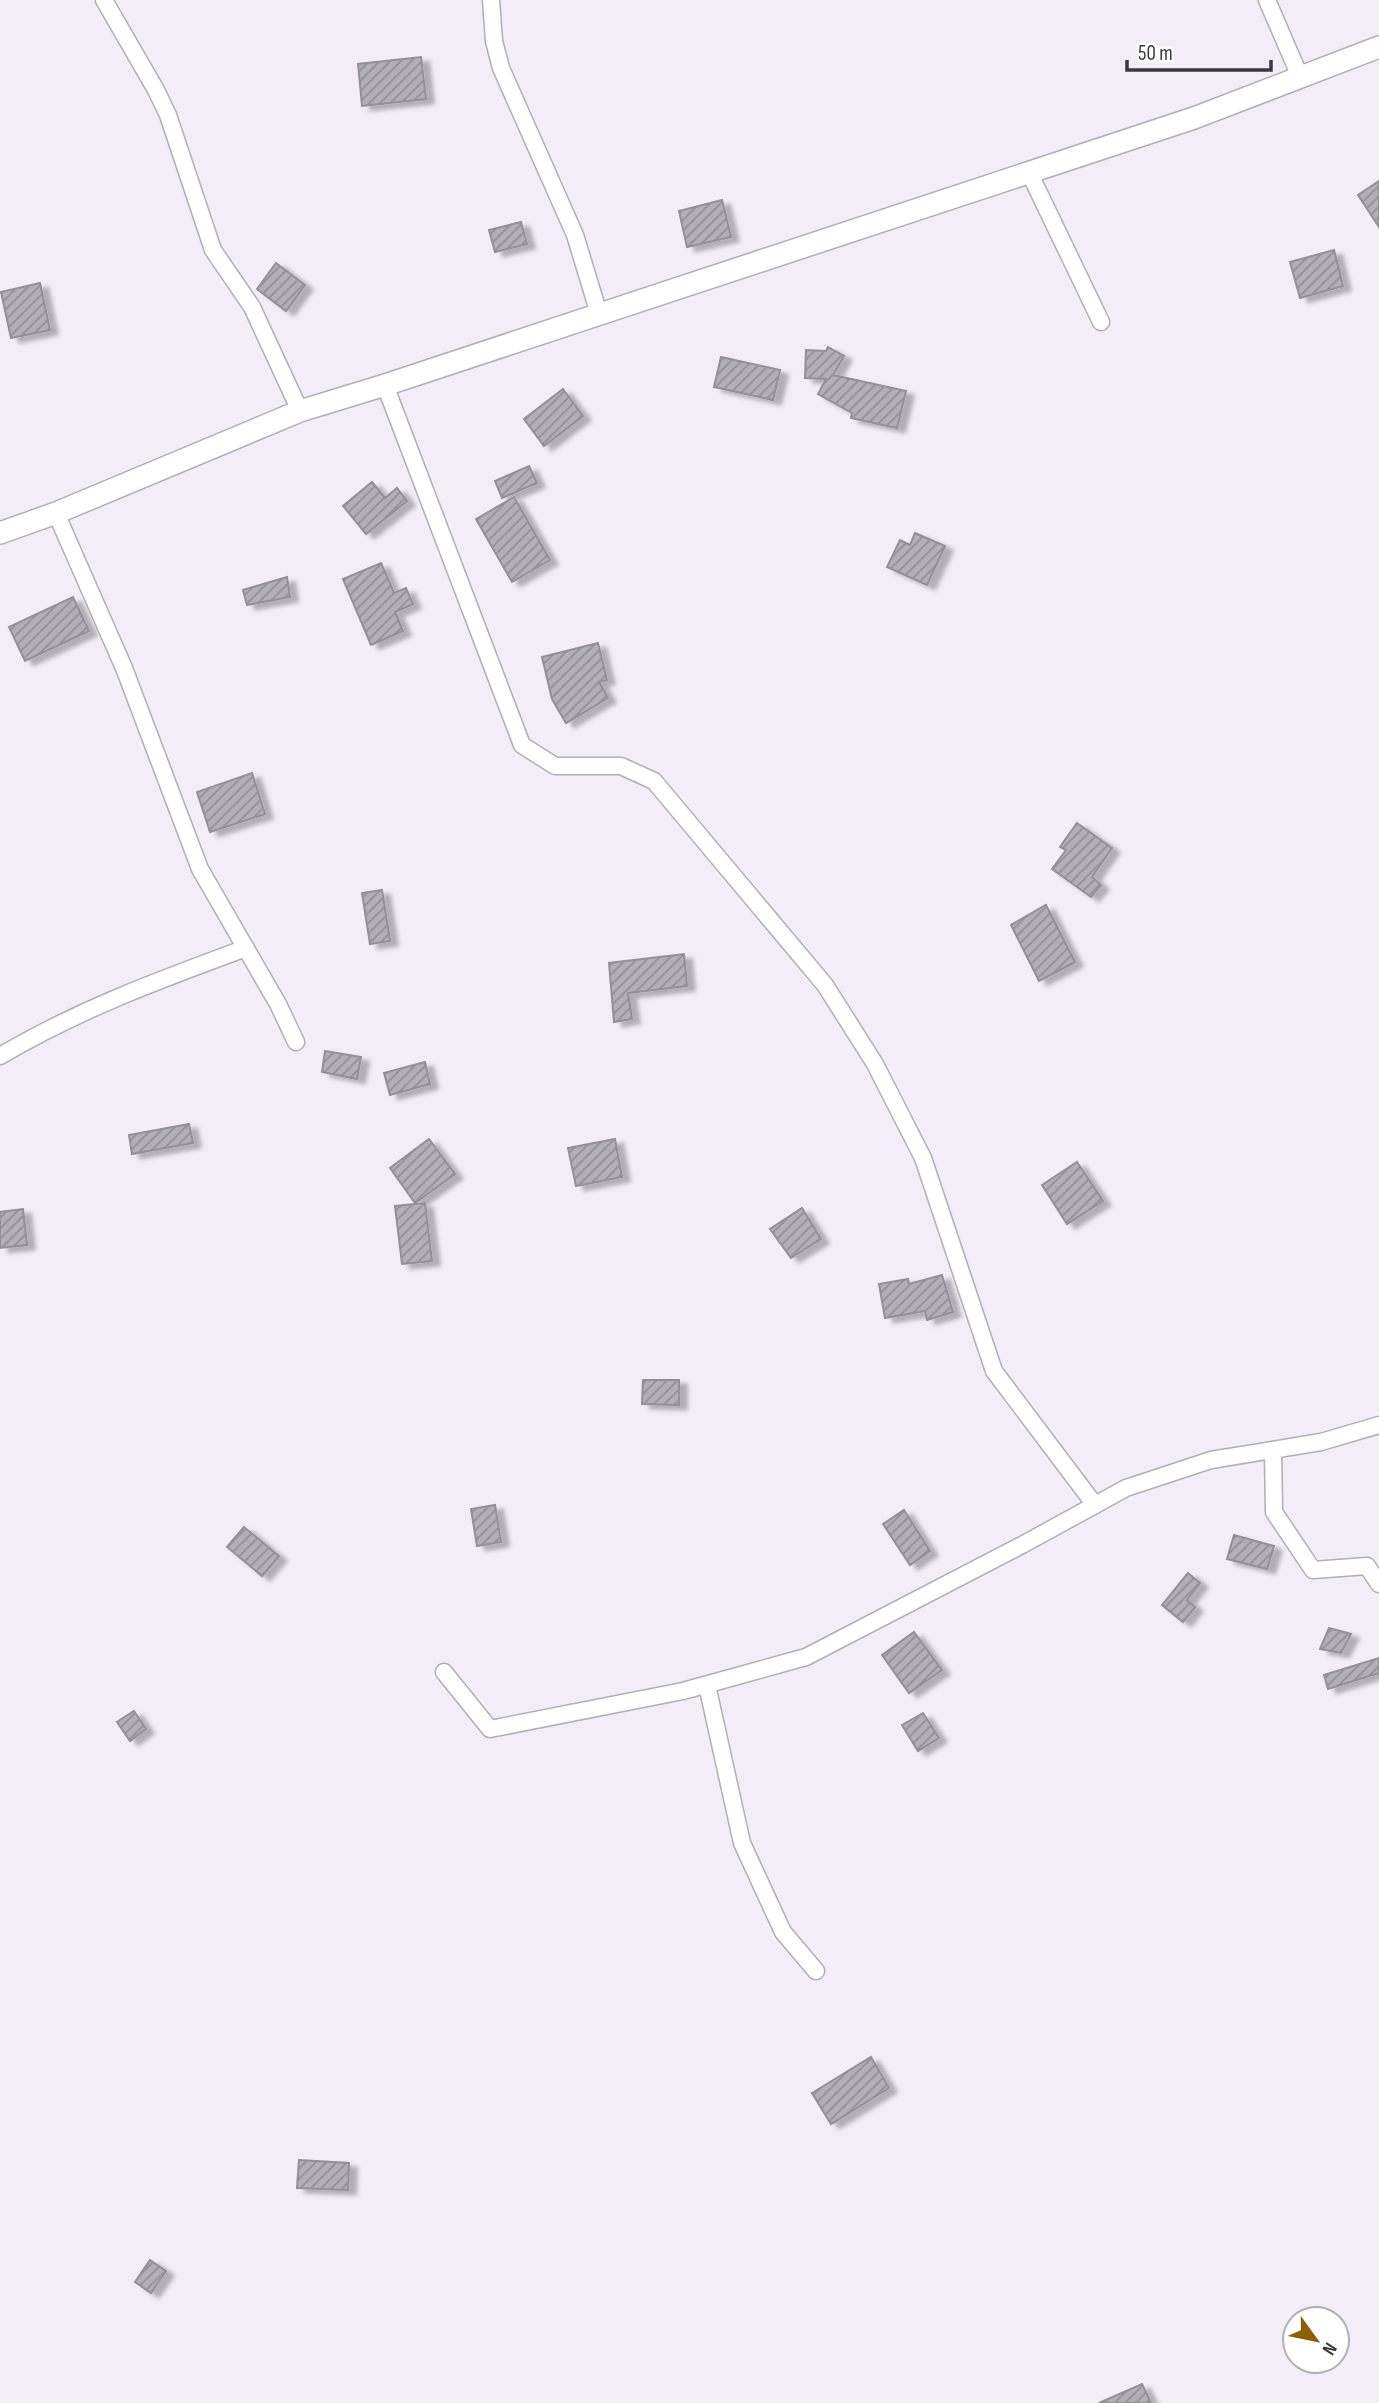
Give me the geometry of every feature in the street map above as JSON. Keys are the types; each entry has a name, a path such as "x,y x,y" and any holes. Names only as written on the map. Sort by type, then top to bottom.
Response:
{"main road":[{"path":"0,533 56,513 300,411 1194,118 1379,47"}],"street":[{"path":"104,0 156,90 167,115 213,250 252,307 300,411"},
{"path":"491,0 494,41 501,68 575,235 599,314"},
{"path":"1267,0 1301,79"},
{"path":"1029,172 1101,322"},
{"path":"385,385 522,745 555,766 621,766 654,781 825,985 875,1064 923,1158 994,1371 1095,1505"},
{"path":"56,513 124,668 200,869 296,1042"},
{"path":"0,1056 48,1028 143,985 246,948"},
{"path":"444,1672 490,1729 707,1685 806,1657 1126,1488 1211,1460 1321,1442 1379,1425"},
{"path":"1273,1450 1274,1513 1313,1570 1367,1566 1379,1584"},
{"path":"707,1685 742,1843 783,1932 816,1971"}],"building":[{"path":"421,57 426,99 362,106 358,64"},
{"path":"1379,181 1379,227 1358,195"},
{"path":"722,200 731,237 687,247 679,211"},
{"path":"521,222 527,244 495,252 489,230"},
{"path":"1334,250 1343,286 1300,298 1290,262"},
{"path":"276,263 305,285 286,311 257,289"},
{"path":"40,283 50,330 11,338 1,292"},
{"path":"828,347 844,356 833,375 906,391 897,428 851,418 852,413 818,394 826,379 805,378 806,350 826,351"},
{"path":"721,357 780,370 773,400 714,387"},
{"path":"563,389 583,416 544,446 524,419"},
{"path":"529,466 537,483 502,498 495,481"},
{"path":"372,482 385,498 397,488 407,501 366,534 343,506"},
{"path":"514,497 550,560 512,582 476,519"},
{"path":"915,533 945,546 927,585 887,567 900,540 910,545"},
{"path":"381,563 394,593 406,588 413,604 395,612 403,631 371,645 343,579"},
{"path":"287,577 290,597 247,605 243,590"},
{"path":"73,597 89,631 25,661 9,627"},
{"path":"598,643 607,680 599,682 608,698 566,723 552,699 542,657"},
{"path":"252,773 265,814 210,832 197,792"},
{"path":"1077,823 1112,848 1092,877 1101,885 1091,897 1052,869 1066,850 1060,847"},
{"path":"382,890 390,941 370,944 362,893"},
{"path":"1046,905 1075,962 1039,981 1011,925"},
{"path":"684,954 687,986 628,993 632,1019 614,1022 609,963"},
{"path":"325,1051 361,1057 357,1079 322,1072"},
{"path":"425,1062 430,1084 390,1095 384,1073"},
{"path":"189,1124 193,1143 132,1154 129,1135"},
{"path":"429,1139 455,1174 415,1203 390,1168"},
{"path":"615,1139 622,1177 576,1186 568,1148"},
{"path":"1077,1162 1103,1201 1067,1224 1042,1185"},
{"path":"425,1203 432,1261 402,1264 395,1206"},
{"path":"802,1208 821,1239 791,1258 770,1229"},
{"path":"23,1209 27,1245 0,1248 0,1212"},
{"path":"942,1275 953,1312 927,1320 925,1311 885,1318 879,1284 908,1279 909,1284"},
{"path":"643,1380 679,1380 679,1405 642,1404"},
{"path":"495,1505 501,1542 477,1546 471,1509"},
{"path":"904,1510 930,1551 910,1565 883,1524"},
{"path":"244,1527 279,1556 262,1576 227,1547"},
{"path":"1234,1535 1274,1546 1267,1569 1227,1559"},
{"path":"1188,1573 1200,1583 1187,1600 1195,1607 1183,1622 1162,1605"},
{"path":"1329,1628 1351,1634 1341,1653 1320,1649"},
{"path":"914,1632 942,1670 909,1693 882,1655"},
{"path":"1379,1658 1379,1673 1328,1689 1324,1675"},
{"path":"134,1711 146,1729 130,1741 117,1722"},
{"path":"923,1713 939,1738 918,1751 902,1725"},
{"path":"871,2057 889,2088 831,2124 812,2093"},
{"path":"299,2160 349,2163 348,2190 297,2188"},
{"path":"150,2260 166,2271 151,2293 135,2282"},
{"path":"1142,2384 1151,2403 1099,2403"}]}
